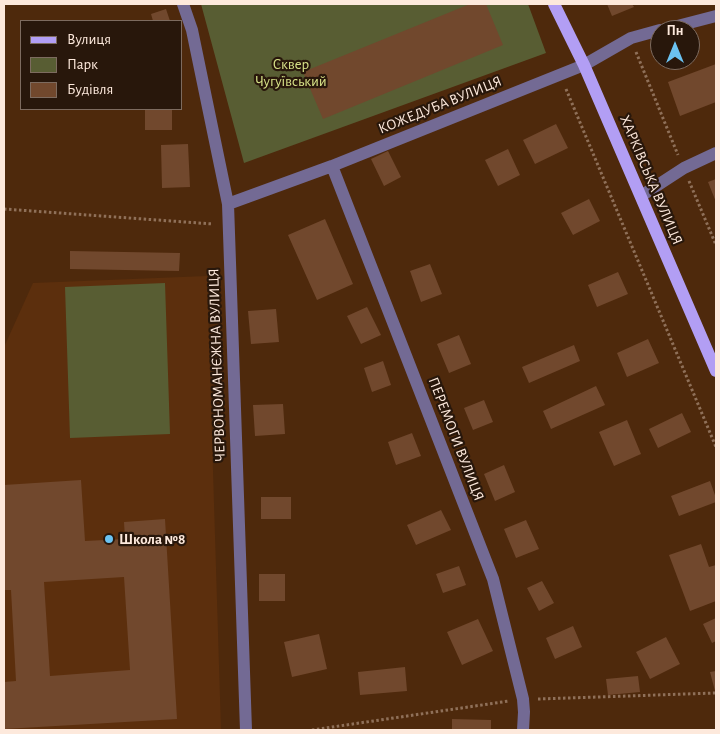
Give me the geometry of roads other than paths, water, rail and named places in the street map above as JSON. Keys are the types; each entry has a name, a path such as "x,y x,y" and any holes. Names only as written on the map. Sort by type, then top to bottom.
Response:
{"main road":[{"name":"ХАРКІВСЬКА ВУЛИЦЯ","path":"554,4 584,65 716,371"}],"street":[{"name":"ЧЕРВОНОМАНЄЖНА ВУЛИЦЯ","path":"183,4 192,30 228,204 246,730"},
{"name":"КОЖЕДУБА ВУЛИЦЯ","path":"700,20 716,16"},
{"name":"КОЖЕДУБА ВУЛИЦЯ","path":"228,204 332,166 560,75 584,65 631,38 650,33"},
{"path":"641,196 684,168 716,153"},
{"name":"ПЕРЕМОГИ ВУЛИЦЯ","path":"332,166 493,579 523,699 523,730"}],"place":[{"name":"Школа №8","path":"109,539"}],"park label":[{"name":"Сквер Чугуївський","path":"291,72"}]}
